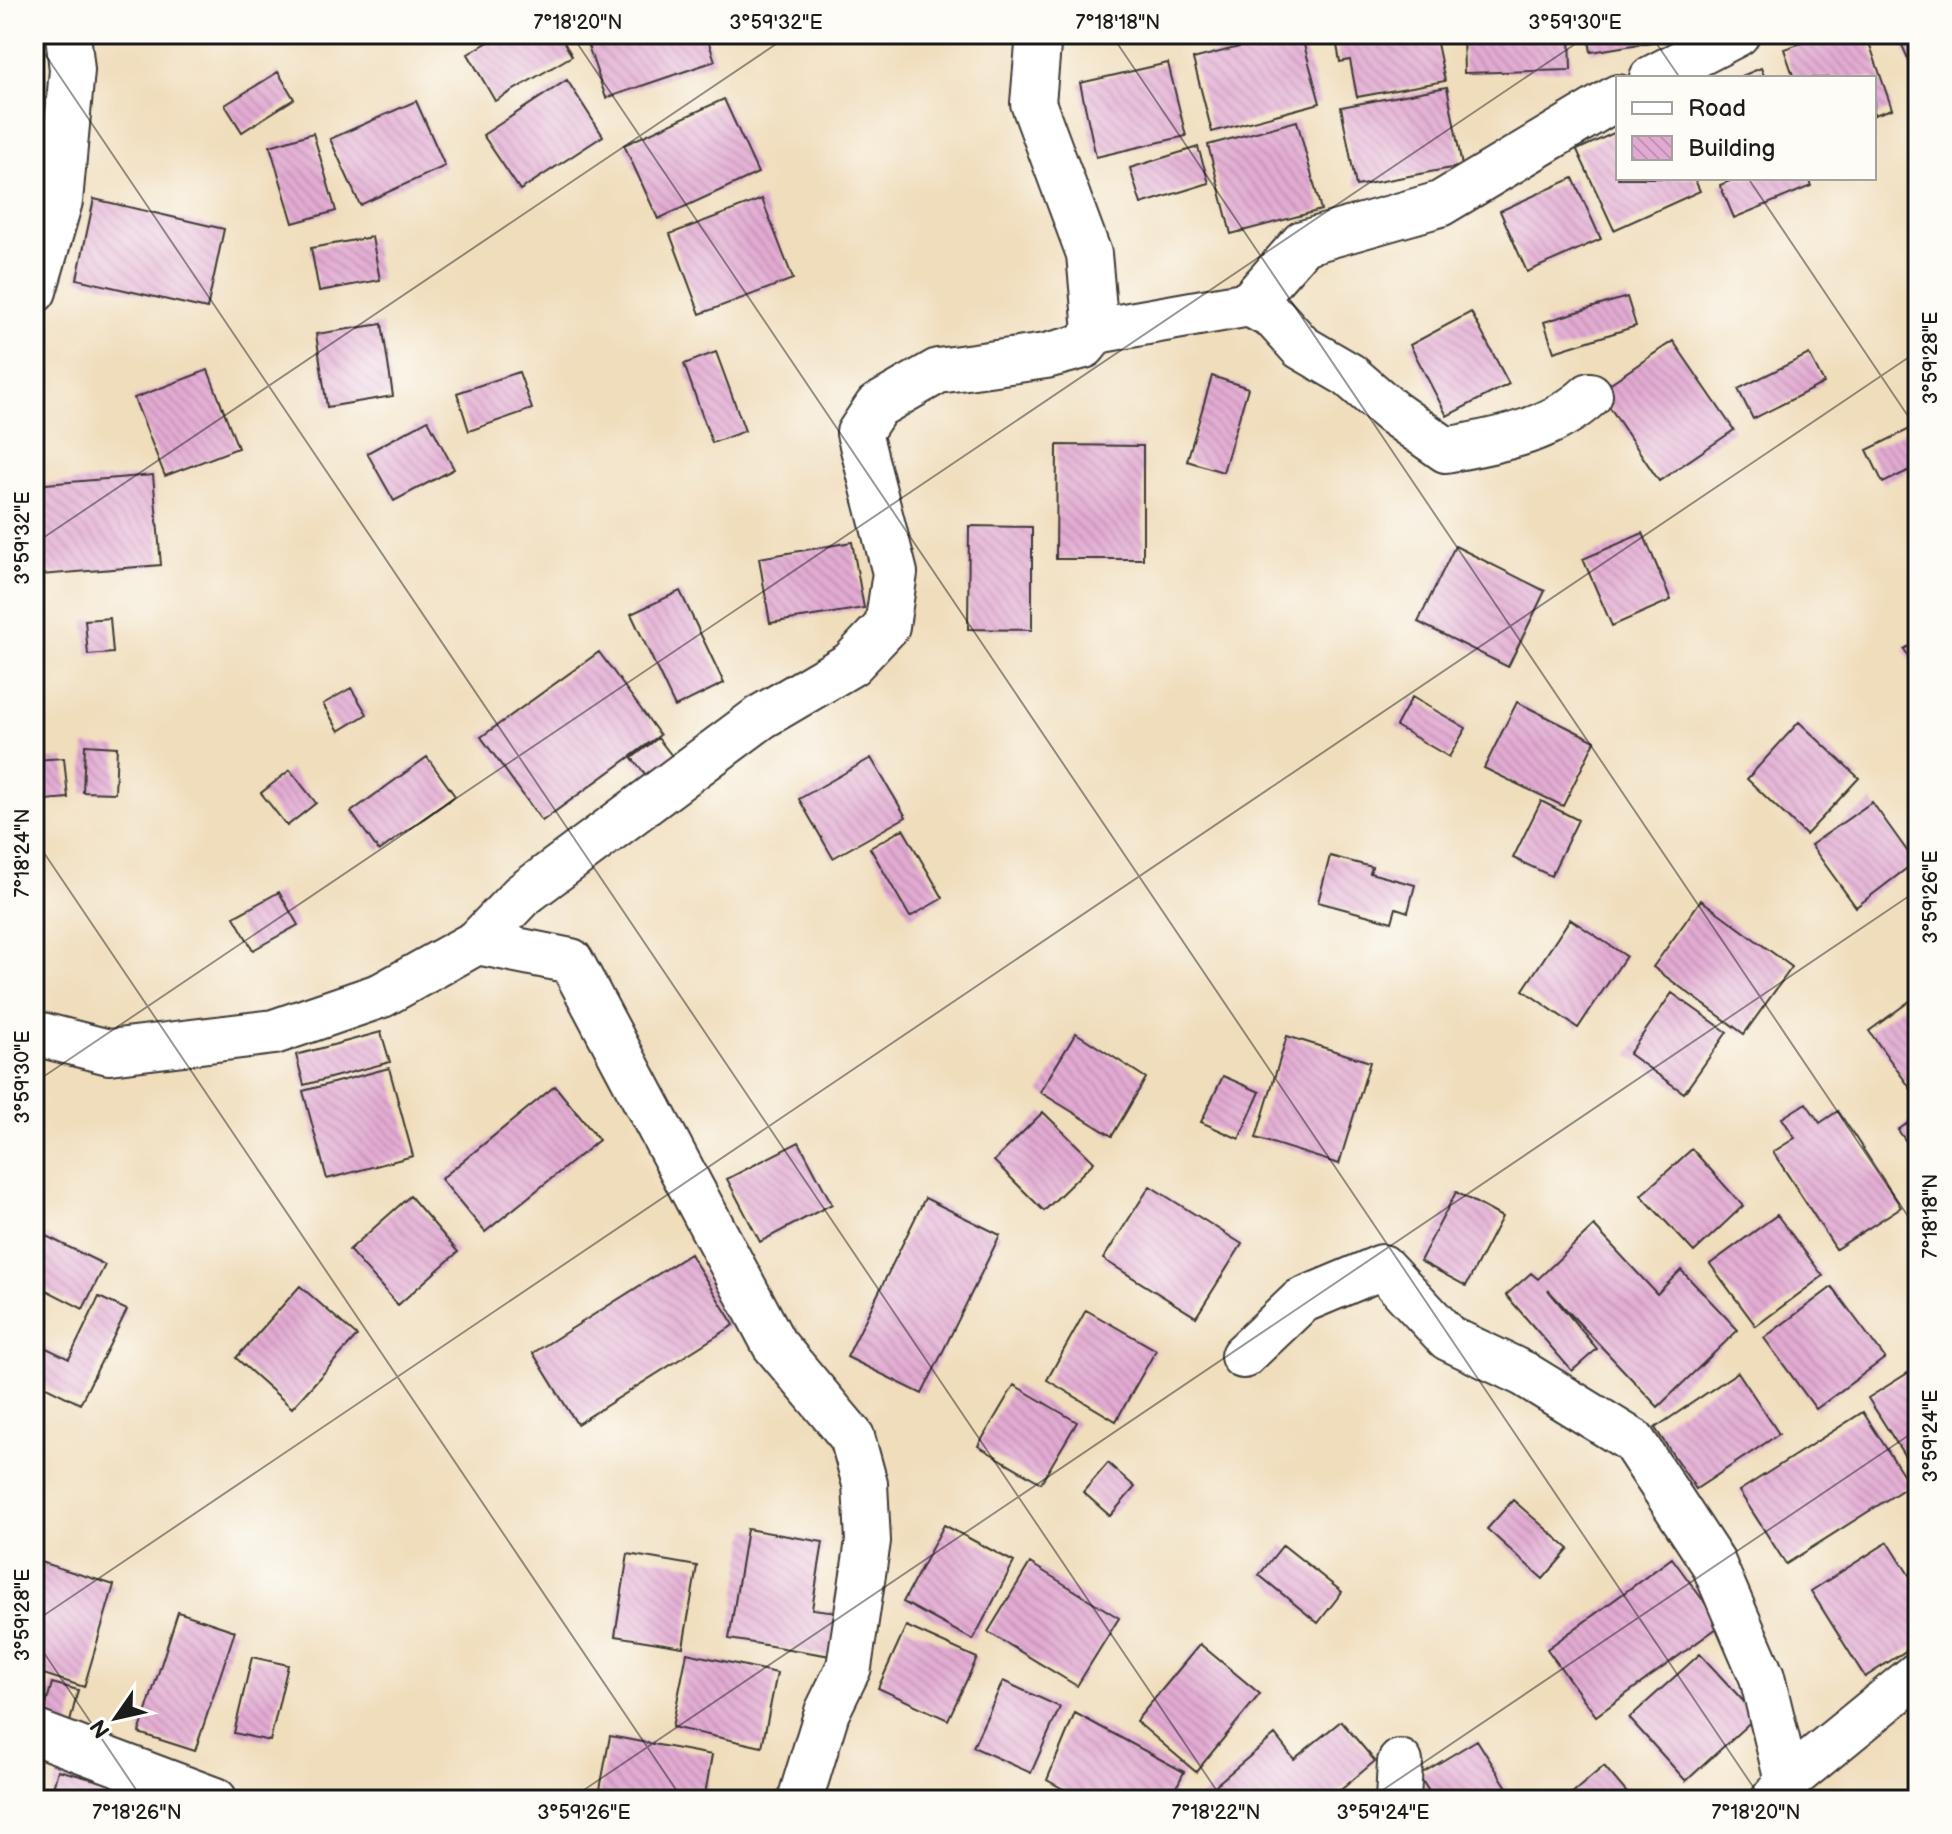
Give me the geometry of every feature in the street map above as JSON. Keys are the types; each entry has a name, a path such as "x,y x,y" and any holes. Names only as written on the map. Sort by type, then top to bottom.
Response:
{"street":[{"path":"34,291 60,201 72,70 68,34"},
{"path":"1039,34 1033,103 1089,254 1096,331"},
{"path":"1656,76 1737,34"},
{"path":"1249,304 1303,243 1440,204 1616,98"},
{"path":"34,1033 109,1052 274,1032 382,995 477,942 521,896 761,717 851,664 887,626 895,573 859,433 877,406 938,371 1059,352 1084,346 1096,331 1249,304 1275,318 1301,347 1349,375 1446,450 1512,438 1571,413 1590,395"},
{"path":"477,942 571,961 774,1344 852,1437 865,1484 868,1541 849,1667 827,1712 800,1800"},
{"path":"1243,1356 1301,1301 1382,1267 1448,1338 1524,1374 1633,1441 1713,1563 1762,1677 1780,1791"},
{"path":"1780,1791 1918,1674"},
{"path":"34,1732 215,1800"}],"building":[{"path":"502,34 559,34 572,56 495,101 468,54"},
{"path":"584,34 706,34 715,61 606,98"},
{"path":"1289,34 1301,34 1320,103 1212,132 1193,59"},
{"path":"1335,34 1435,34 1445,81 1357,97 1350,60 1340,62"},
{"path":"1463,34 1570,34 1571,70 1464,73"},
{"path":"1588,34 1669,34 1670,39 1591,52"},
{"path":"1827,34 1866,34 1892,109 1876,114 1876,76 1793,76 1784,49"},
{"path":"1897,34 1918,34 1918,81"},
{"path":"1168,63 1186,136 1096,157 1080,83"},
{"path":"1761,68 1764,76 1742,76"},
{"path":"278,72 294,99 242,132 225,105"},
{"path":"567,80 603,136 520,190 483,135"},
{"path":"1447,87 1462,166 1356,186 1341,107"},
{"path":"724,99 758,173 658,219 624,145"},
{"path":"416,101 445,166 360,205 330,139"},
{"path":"1297,121 1321,210 1231,234 1208,145"},
{"path":"1616,132 1616,180 1695,180 1700,191 1614,230 1577,150"},
{"path":"313,133 336,211 293,223 270,146"},
{"path":"1198,147 1209,183 1141,204 1130,168"},
{"path":"1573,178 1601,239 1527,272 1500,211"},
{"path":"1732,180 1809,180 1811,186 1734,218 1720,185"},
{"path":"94,199 224,229 207,309 77,279"},
{"path":"762,199 793,279 700,314 670,234"},
{"path":"372,237 380,280 319,291 311,248"},
{"path":"1627,297 1636,326 1554,352 1544,322"},
{"path":"1471,312 1509,384 1447,416 1410,345"},
{"path":"382,324 393,396 327,407 316,334"},
{"path":"1673,341 1734,430 1659,481 1599,391"},
{"path":"716,352 745,431 712,443 684,364"},
{"path":"1809,354 1824,383 1753,419 1738,389"},
{"path":"208,370 238,448 165,476 134,398"},
{"path":"519,372 532,409 469,431 457,393"},
{"path":"1212,376 1248,388 1223,472 1187,461"},
{"path":"428,420 454,469 394,501 367,453"},
{"path":"1918,425 1918,466 1883,483 1867,450"},
{"path":"1057,445 1143,446 1143,559 1056,559"},
{"path":"153,475 161,565 41,575 34,485"},
{"path":"969,526 1032,527 1032,630 968,629"},
{"path":"1643,533 1671,600 1612,626 1583,559"},
{"path":"852,542 864,608 770,623 759,558"},
{"path":"1455,546 1545,591 1508,667 1418,622"},
{"path":"680,591 724,683 675,707 631,614"},
{"path":"41,593 35,619 34,619 34,594"},
{"path":"110,618 113,653 88,655 85,620"},
{"path":"1918,641 1918,675 1904,649"},
{"path":"599,652 660,735 542,821 481,737"},
{"path":"351,688 367,714 339,731 323,704"},
{"path":"1412,697 1466,728 1449,757 1396,726"},
{"path":"1517,702 1595,741 1563,806 1484,768"},
{"path":"1799,722 1859,778 1806,835 1747,779"},
{"path":"658,738 679,765 654,785 632,758"},
{"path":"85,745 117,747 115,793 83,792"},
{"path":"427,757 455,796 379,851 351,812"},
{"path":"64,758 68,798 34,801 34,760"},
{"path":"871,758 906,817 833,858 799,799"},
{"path":"290,770 316,803 287,826 261,793"},
{"path":"1541,801 1578,820 1551,876 1513,858"},
{"path":"1872,802 1915,862 1856,907 1811,845"},
{"path":"903,829 943,898 910,917 870,848"},
{"path":"1330,856 1372,867 1370,873 1415,885 1408,912 1396,908 1392,922 1318,902"},
{"path":"279,892 298,925 253,950 234,917"},
{"path":"1701,900 1792,967 1744,1034 1653,967"},
{"path":"1570,919 1626,956 1578,1028 1523,990"},
{"path":"1672,993 1727,1032 1684,1093 1629,1054"},
{"path":"1918,995 1918,1083 1911,1089 1869,1031"},
{"path":"381,1032 390,1062 304,1085 296,1055"},
{"path":"1076,1033 1146,1078 1112,1136 1040,1092"},
{"path":"1287,1036 1370,1062 1339,1164 1256,1138"},
{"path":"389,1068 413,1156 327,1179 303,1091"},
{"path":"1223,1076 1260,1092 1239,1139 1201,1122"},
{"path":"555,1086 599,1140 485,1232 441,1179"},
{"path":"1806,1103 1820,1123 1838,1111 1901,1207 1836,1249 1773,1152 1795,1138 1782,1118"},
{"path":"1043,1112 1094,1162 1044,1211 994,1161"},
{"path":"1918,1116 1918,1158 1898,1130"},
{"path":"799,1142 832,1204 760,1242 727,1179"},
{"path":"1692,1149 1743,1206 1694,1252 1641,1195"},
{"path":"1150,1186 1242,1244 1196,1317 1103,1259"},
{"path":"1456,1192 1502,1217 1466,1286 1420,1261"},
{"path":"410,1196 458,1252 398,1305 349,1250"},
{"path":"925,1198 1000,1235 922,1394 847,1357"},
{"path":"1777,1215 1823,1276 1756,1326 1710,1264"},
{"path":"1594,1226 1657,1294 1681,1270 1738,1330 1658,1407 1548,1290 1597,1349 1572,1371 1506,1295 1531,1273 1538,1279"},
{"path":"34,1230 105,1265 83,1309 34,1284"},
{"path":"690,1254 734,1325 577,1424 533,1353"},
{"path":"300,1286 357,1336 292,1408 236,1358"},
{"path":"1832,1287 1885,1358 1816,1409 1764,1338"},
{"path":"99,1297 127,1310 80,1404 34,1381 34,1342 69,1359"},
{"path":"1086,1310 1156,1350 1116,1421 1047,1380"},
{"path":"1911,1371 1918,1383 1918,1477 1868,1398"},
{"path":"1738,1372 1779,1434 1696,1489 1655,1428"},
{"path":"1014,1385 1077,1422 1041,1483 978,1446"},
{"path":"1863,1412 1910,1485 1786,1564 1739,1491"},
{"path":"1108,1463 1135,1487 1110,1516 1083,1492"},
{"path":"1513,1500 1569,1549 1543,1579 1487,1529"},
{"path":"944,1525 1014,1562 973,1640 903,1602"},
{"path":"747,1529 823,1542 812,1609 838,1612 831,1656 729,1639"},
{"path":"1888,1542 1918,1589 1918,1643 1865,1677 1811,1591"},
{"path":"1283,1545 1342,1592 1318,1623 1259,1575"},
{"path":"628,1554 697,1566 683,1647 615,1636"},
{"path":"1672,1558 1721,1625 1596,1716 1547,1649"},
{"path":"40,1562 114,1585 84,1687 34,1671 34,1582"},
{"path":"1030,1563 1119,1618 1077,1686 988,1632"},
{"path":"178,1612 235,1631 195,1751 139,1733"},
{"path":"906,1626 977,1658 948,1720 878,1688"},
{"path":"1200,1644 1260,1694 1196,1772 1136,1721"},
{"path":"687,1653 777,1673 762,1747 672,1727"},
{"path":"1700,1654 1757,1716 1686,1781 1629,1718"},
{"path":"252,1657 288,1665 270,1741 234,1733"},
{"path":"1003,1681 1060,1707 1031,1773 973,1747"},
{"path":"52,1683 78,1690 69,1726 42,1719"},
{"path":"1075,1713 1184,1772 1170,1800 1083,1800 1047,1780"},
{"path":"1341,1721 1375,1761 1329,1800 1198,1800 1275,1735 1294,1759"},
{"path":"610,1736 712,1755 704,1800 598,1800"},
{"path":"1477,1740 1515,1800 1434,1800 1419,1775"},
{"path":"1604,1766 1633,1800 1564,1800"},
{"path":"58,1770 144,1793 142,1800 50,1800"},
{"path":"477,1790 507,1799 507,1800 475,1800"}]}
